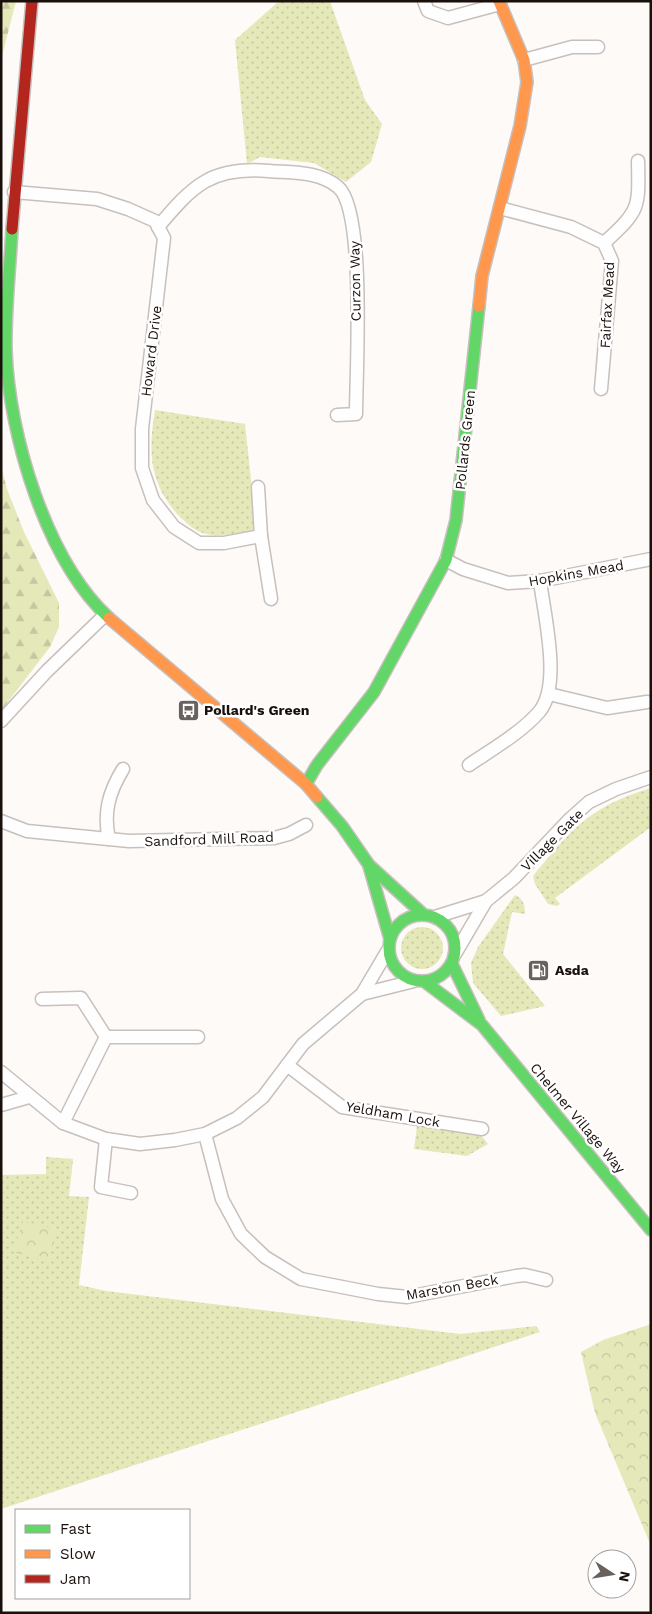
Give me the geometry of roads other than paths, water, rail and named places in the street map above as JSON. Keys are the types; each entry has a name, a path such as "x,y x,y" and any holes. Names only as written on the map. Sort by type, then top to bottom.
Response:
{"street":[{"name":"Chelmer Village Way","path":"32,1 14,192 6,351 16,432 37,503 67,566 105,615 145,651 306,784 342,826 369,865 429,916 444,923 451,932 455,942 453,959 482,1025"},
{"path":"424,1 428,10 448,18 499,3"},
{"name":"Pollards Green","path":"306,784 317,765 374,692 446,560 456,520 482,276 500,208 525,100 527,82 524,60 499,3"},
{"path":"524,60 572,48 598,47"},
{"path":"604,242 632,217 638,197 638,162"},
{"name":"Curzon Way","path":"158,227 181,198 207,178 237,170 314,175 339,188 350,212 356,242 356,414 337,415"},
{"path":"14,192 97,199 128,209 155,221 158,227"},
{"name":"Fairfax Mead","path":"500,208 571,227 604,242 612,261 601,389"},
{"name":"Howard Drive","path":"158,227 164,238 142,429 142,468 154,500 174,527 199,543 224,543 261,536"},
{"path":"258,487 261,536 271,600"},
{"name":"Hopkins Mead","path":"446,560 463,570 508,583 540,581 651,559"},
{"path":"469,766 539,712 549,694 547,636 540,581"},
{"path":"1,721 47,671 105,615"},
{"path":"549,694 607,708 648,702"},
{"path":"109,839 106,814 108,800 111,790 123,769"},
{"name":"Village Gate","path":"453,959 486,901 514,878 570,819 590,802 616,789 651,777"},
{"name":"Sandford Mill Road","path":"1,821 27,831 129,841 274,838 289,834 306,826"},
{"name":"Chelmer Village Way","path":"369,865 389,944 390,960 396,970 404,977 420,982 482,1025 651,1230"},
{"name":"Village Gate","path":"429,916 486,901"},
{"path":"1,1072 28,1097 63,1123 106,1139 140,1144 205,1134 237,1118 263,1097 303,1044 362,994 389,944 394,929 402,921 412,916 429,916"},
{"path":"362,994 420,982 445,973 453,959"},
{"path":"42,999 80,998 106,1036"},
{"path":"106,1036 198,1037"},
{"path":"63,1123 106,1036"},
{"name":"Yeldham Lock","path":"287,1065 342,1107 482,1129"},
{"path":"1,1105 28,1097"},
{"name":"Marston Beck","path":"205,1134 222,1199 241,1234 265,1257 301,1279 378,1294 407,1296 516,1276 525,1275 546,1280"},
{"path":"106,1139 101,1187 131,1193"}],"place":[{"name":"Pollard's Green","path":"188,710"},
{"name":"Asda","path":"539,970"}]}
